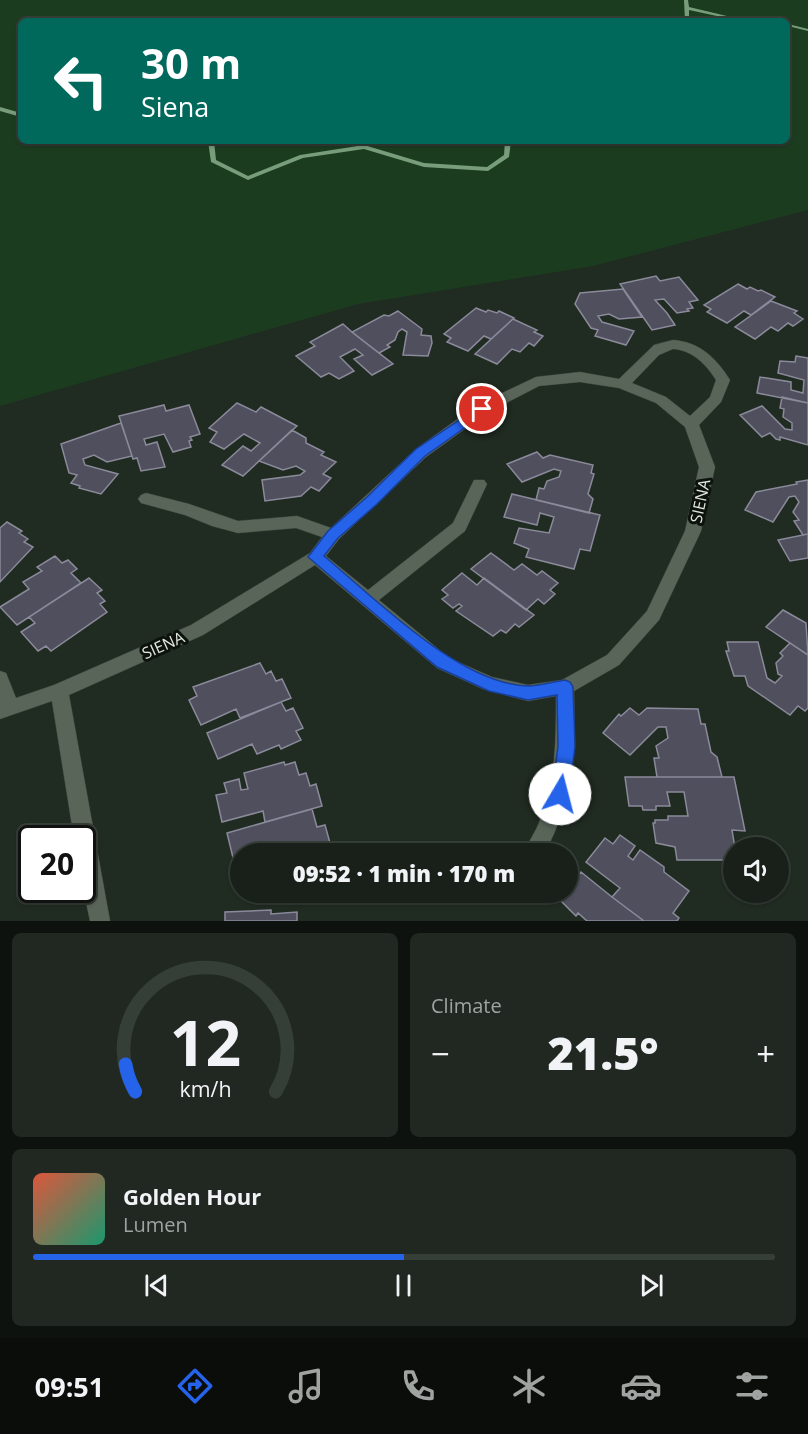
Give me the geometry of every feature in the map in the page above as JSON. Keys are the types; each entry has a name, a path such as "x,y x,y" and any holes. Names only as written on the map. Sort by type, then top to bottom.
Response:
{"street":[{"path":"622,384 663,346 686,344 713,363 723,380 716,399 692,424"},
{"name":"SIENA","path":"6,709 60,691 197,630 316,557 333,534 421,453 482,409 536,382 580,377 622,384 662,400 692,424 707,466 693,531 653,615 613,660 565,687 528,693 489,684 442,663 316,557"},
{"path":"366,600 425,556 459,527 479,484"},
{"path":"146,499 189,510 218,522 238,527 297,522 333,534"},
{"path":"0,678 6,709"},
{"path":"541,843 560,794 567,746 565,687"},
{"path":"60,691 82,830 100,921"}],"green space":[{"path":"0,0 808,0 808,210 593,266 358,304 0,406"}],"building":[{"path":"656,276 660,281 679,277 698,300 689,302 693,308 687,309 689,311 677,313 664,299 655,300 675,325 652,330 620,284"},
{"path":"738,284 747,289 750,287 761,290 775,297 751,315 744,311 727,323 707,312 711,309 704,305"},
{"path":"623,289 642,317 619,319 609,314 598,316 602,322 634,331 626,345 595,336 598,330 591,328 575,304 580,293"},
{"path":"771,301 797,311 794,313 803,319 793,326 788,323 778,331 771,327 755,339 735,327"},
{"path":"476,308 486,312 488,310 497,313 499,311 514,318 491,339 484,336 468,351 447,342 451,338 444,334"},
{"path":"398,311 422,329 421,335 431,336 432,343 428,356 403,355 407,332 402,329 395,340 387,345 390,347 379,353 352,332 384,315 389,316"},
{"path":"513,319 537,330 534,332 543,336 534,346 529,343 520,352 512,349 497,364 475,354"},
{"path":"343,324 393,364 372,375 354,359 363,355 355,349 340,357 354,371 339,379 329,373 321,377 296,356 315,346 310,342"},
{"path":"796,356 808,358 808,403 757,393 760,377 791,382 791,390 803,393 804,380 778,373 780,361 795,362"},
{"path":"782,397 808,403 808,445 780,437 780,440 776,439 770,433 762,437 740,415 762,406 785,429 792,430 792,423 783,417 784,409 780,408"},
{"path":"237,403 256,412 261,407 297,426 243,476 222,465 243,446 251,451 260,443 244,434 224,449 210,442 217,432 209,428"},
{"path":"164,405 166,411 189,405 200,434 190,437 191,447 173,452 164,434 144,439 146,445 157,442 165,467 141,471 137,458 133,459 119,416"},
{"path":"121,423 132,456 107,462 94,455 83,459 85,465 118,474 101,494 79,488 80,486 71,483 77,475 69,473 61,444"},
{"path":"292,430 306,438 306,443 324,452 321,455 336,462 323,474 331,478 319,491 311,487 301,496 265,501 262,480 300,475 305,471 296,466 283,470 259,461"},
{"path":"537,452 543,458 550,455 593,465 591,473 594,474 588,494 593,499 589,513 536,500 539,488 544,489 547,481 559,477 561,471 554,469 522,482 507,464"},
{"path":"808,480 808,534 803,535 794,521 799,520 793,512 799,502 795,496 789,497 773,522 745,510 756,492"},
{"path":"512,494 600,515 590,551 580,549 574,569 526,557 529,549 514,543 519,528 549,533 554,517 540,513 537,525 504,517"},
{"path":"7,522 22,531 19,533 28,539 24,542 33,547 0,582 0,528"},
{"path":"808,534 808,558 790,561 778,540"},
{"path":"491,553 514,570 522,564 537,575 542,571 558,583 550,590 555,594 544,604 538,599 526,610 471,569"},
{"path":"55,556 62,563 68,560 77,569 71,573 81,583 17,625 0,607 29,589 23,582 42,571 37,567"},
{"path":"462,573 477,585 484,578 534,615 519,627 515,624 506,633 501,630 493,636 456,611 462,606 459,604 453,608 442,599 448,595 442,590"},
{"path":"89,578 102,590 97,593 105,601 100,604 107,612 51,651 46,646 38,651 21,632 35,623 29,617"},
{"path":"783,610 806,623 808,655 766,627"},
{"path":"727,642 758,642 767,678 775,683 782,676 778,674 776,663 783,656 780,653 790,643 808,655 808,708 805,711 798,706 790,715 748,686 745,676 734,676 726,651 729,651"},
{"path":"260,663 266,674 271,671 276,681 282,679 291,698 240,718 236,709 201,725 189,700 197,696 193,687"},
{"path":"281,702 286,711 293,708 303,728 296,731 301,740 281,749 279,745 257,754 252,744 218,759 207,733"},
{"path":"630,708 639,715 647,708 698,709 701,724 705,724 711,752 717,757 722,777 657,777 654,758 659,758 656,746 668,738 666,727 658,727 630,755 603,733 619,714 621,716"},
{"path":"284,762 285,765 295,762 299,775 306,773 310,786 316,784 322,806 265,822 263,811 222,822 216,795 227,793 224,783 239,779 241,790 248,789 244,773"},
{"path":"625,777 734,777 745,831 732,830 733,837 723,837 723,860 677,860 675,847 656,843 653,823 655,820 668,820 668,816 688,816 684,792 667,792 670,806 656,806 656,810 643,810 642,806 629,806"},
{"path":"312,809 317,827 325,825 330,843 230,843 230,845 227,833"},
{"path":"620,835 635,846 628,856 633,860 640,850 664,867 664,872 689,891 673,913 679,918 677,921 644,921 612,897 620,888 586,862 605,838 613,844"},
{"path":"581,872 644,921 587,921 578,913 576,916 563,903 578,903 578,876"},
{"path":"271,910 271,914 297,912 297,921 225,921 225,912"}],"waterway":[{"path":"686,0 687,18"},
{"path":"687,8 731,18"},
{"path":"790,26 808,30"},
{"path":"0,109 18,114"},
{"path":"211,144 213,161 248,178 302,156 364,147 424,165 488,169 507,156 508,144"}],"route":[{"path":"482,409 421,453 333,534 316,557 442,663 489,684 528,693 565,687 567,746 560,794"}]}
